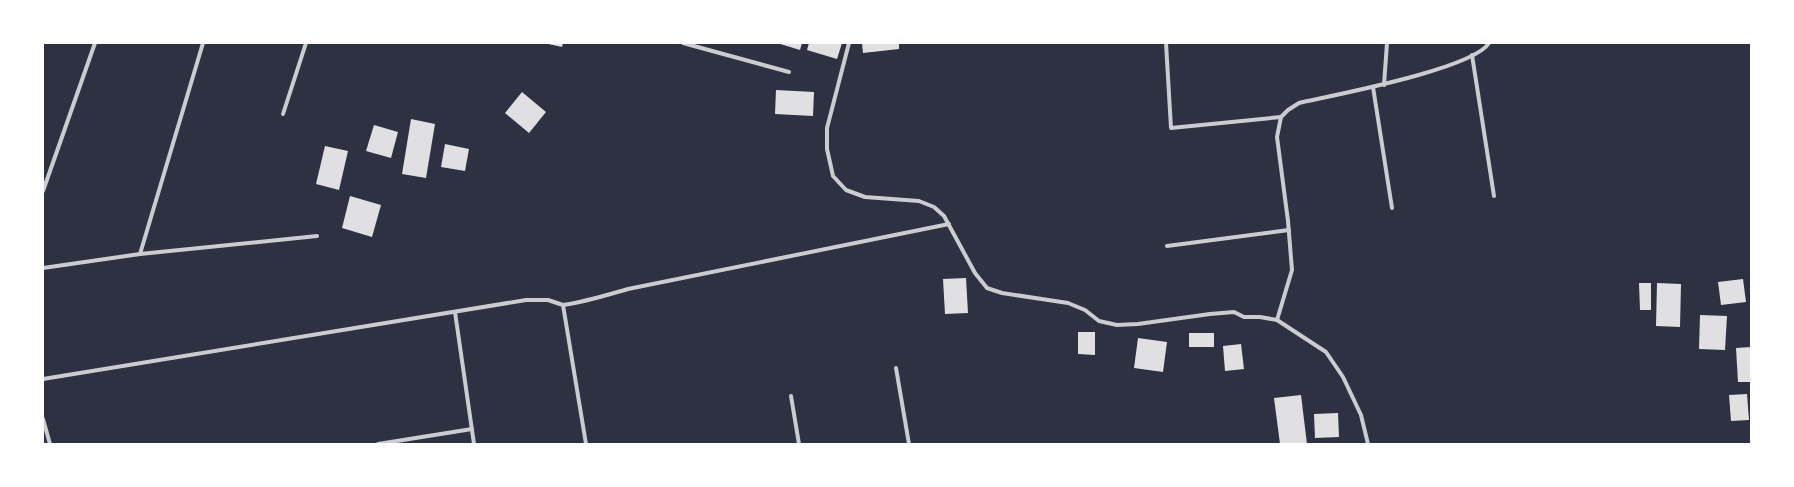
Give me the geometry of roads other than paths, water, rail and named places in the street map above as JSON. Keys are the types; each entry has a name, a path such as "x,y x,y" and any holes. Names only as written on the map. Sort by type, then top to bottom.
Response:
{"street":[{"path":"43,191 95,43"},
{"path":"140,254 203,43"},
{"path":"283,114 306,43"},
{"path":"683,43 789,72"},
{"path":"849,43 827,128 827,149 833,176 846,190 866,197 919,201 934,207 944,216 949,224 975,273 987,288 1002,293 1068,303 1085,310 1099,321 1117,325 1138,324 1234,312 1244,317 1260,316 1277,320 1326,352 1343,377 1361,415 1368,444"},
{"path":"1166,43 1171,128 1281,117"},
{"path":"1384,84 1387,43"},
{"path":"1277,320 1292,270 1277,137 1281,117 1288,110 1299,103 1373,87 1449,67 1485,50 1489,43"},
{"path":"1472,56 1494,196"},
{"path":"1373,87 1392,208"},
{"path":"43,379 526,300 548,300 563,305 583,302 628,289 949,224"},
{"path":"1167,246 1288,230"},
{"path":"43,268 140,254 318,236"},
{"path":"563,305 586,444"},
{"path":"454,312 474,444"},
{"path":"896,368 909,444"},
{"path":"791,396 799,444"},
{"path":"43,419 50,444"},
{"path":"378,444 472,429"}]}
